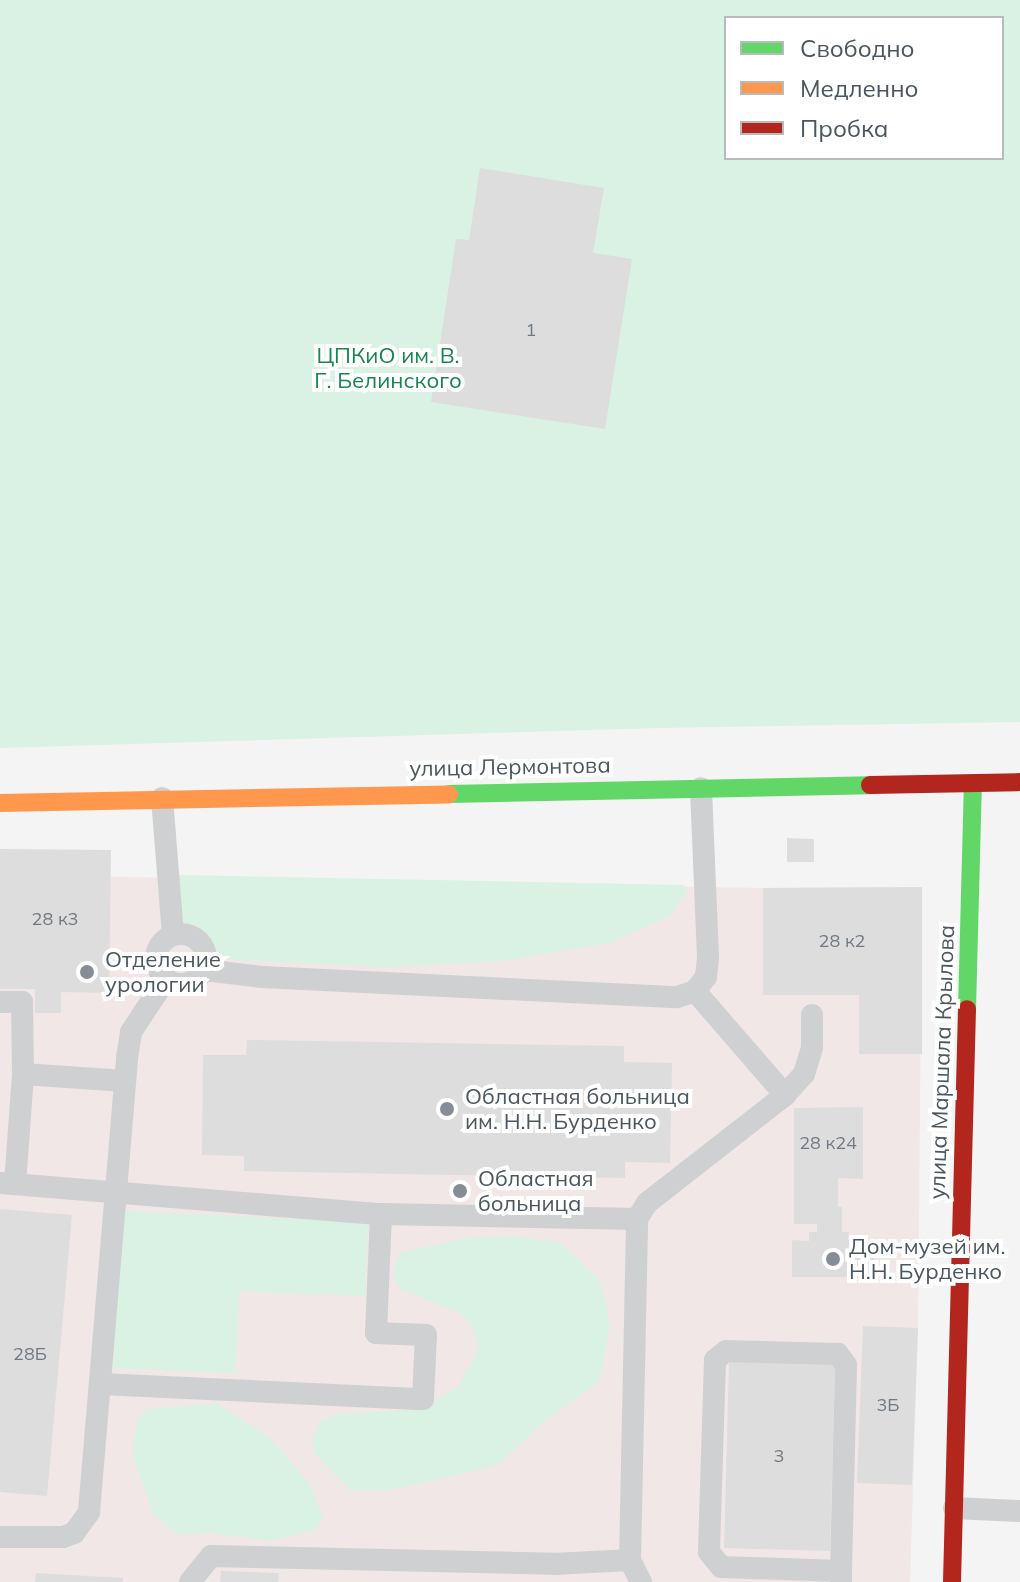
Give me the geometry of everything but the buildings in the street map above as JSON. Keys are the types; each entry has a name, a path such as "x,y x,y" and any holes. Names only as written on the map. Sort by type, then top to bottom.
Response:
{"main road":[{"name":"улица Лермонтова","path":"0,803 1020,782"},
{"name":"улица Маршала Крылова","path":"952,1582 973,783"}],"lane":[{"path":"162,798 173,934 156,952 157,967 166,979 187,983 204,970 262,977 677,997 695,991 706,977 708,957 701,788"},
{"path":"173,934 190,935 203,945 206,953 204,970"},
{"path":"0,1537 63,1537 74,1533 89,1512 114,1192 131,1032 166,979"},
{"path":"695,991 785,1095"},
{"path":"0,1002 22,1002 23,1074 8,1184 381,1214 637,1219"},
{"path":"641,1582 630,1560 637,1219 647,1203 785,1095 810,1063 812,1015"},
{"path":"23,1074 125,1081"},
{"path":"101,1384 423,1399 426,1335 376,1333 381,1214"},
{"path":"726,1351 838,1354 846,1365 841,1577 721,1567 709,1552 715,1360 726,1351"},
{"path":"954,1508 1020,1511"},
{"path":"190,1582 211,1556 554,1564 630,1560"}],"shaded area":[{"name":"Областная больница","path":"0,875 763,888 922,887 918,1328 910,1582 0,1582"}],"green space":[{"name":"ЦПКиО им. В. Г. Белинского","path":"0,0 1020,0 1020,722 659,728 0,748"},
{"path":"179,875 684,885 686,893 669,916 610,943 502,961 381,967 213,959 199,926 181,921"},
{"path":"120,1211 368,1222 365,1296 239,1291 235,1373 113,1368"},
{"path":"517,1236 560,1243 601,1281 610,1326 599,1382 545,1421 498,1465 391,1490 350,1490 314,1453 313,1438 320,1422 333,1415 422,1409 458,1387 476,1354 477,1338 470,1323 458,1312 400,1289 393,1278 395,1264 402,1252 470,1238"},
{"path":"216,1403 270,1438 309,1483 324,1519 314,1530 271,1541 211,1533 176,1534 153,1514 132,1452 137,1420 148,1409"}],"traffic: fast":[{"path":"967,1009 973,783"},
{"path":"449,794 870,785"}],"traffic: slow":[{"path":"0,803 449,794"}],"traffic: jam":[{"path":"870,785 1020,782"},
{"path":"952,1582 967,1009"}],"place":[{"name":"Отделение урологии","path":"87,972"},
{"name":"Областная больница им. Н.Н. Бурденко","path":"447,1109"},
{"name":"Областная больница","path":"460,1191"},
{"name":"Дом-музей им. Н.Н. Бурденко","path":"833,1259"}]}
